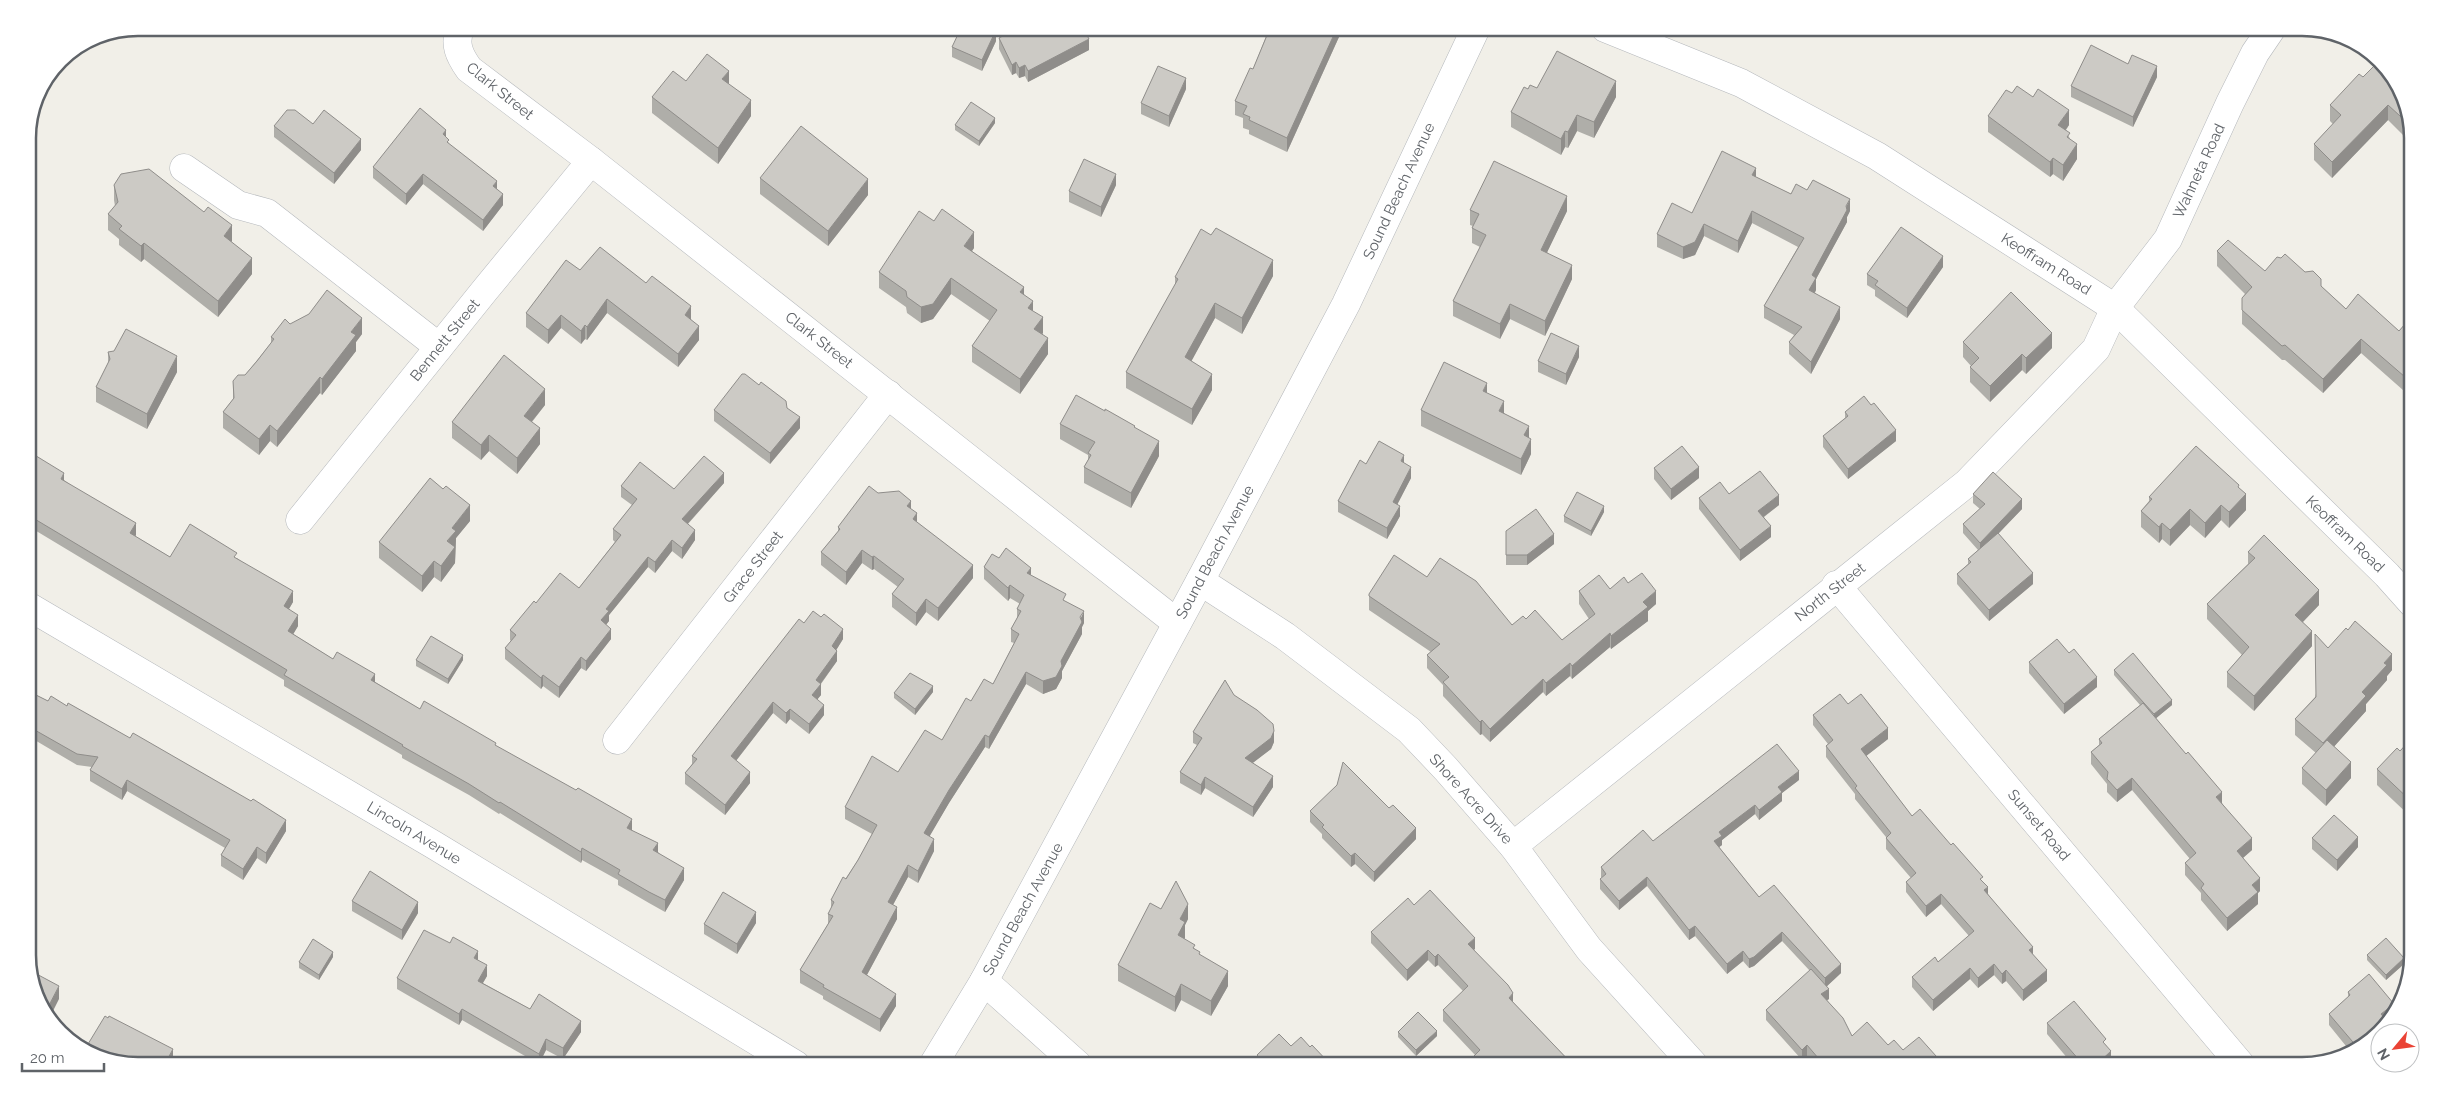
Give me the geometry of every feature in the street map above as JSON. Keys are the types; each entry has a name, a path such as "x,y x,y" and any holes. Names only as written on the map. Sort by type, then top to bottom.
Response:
{"street":[{"name":"Clark Street","path":"458,36 456,42 461,58 469,69 592,161 1177,623"},
{"name":"Sound Beach Avenue","path":"938,1057 984,981 1200,581 1346,304 1472,36"},
{"name":"Keoffram Road","path":"1625,36 1741,83 1868,152 2115,308 2387,575 2404,594"},
{"name":"Wahneta Road","path":"2115,308 2168,239 2230,104 2255,53 2267,36"},
{"name":"Bennett Street","path":"300,520 592,161"},
{"path":"184,168 238,205 267,213 439,347"},
{"name":"North Street","path":"1513,846 1836,585 1886,549 1967,483 2096,349 2115,308"},
{"name":"Grace Street","path":"617,740 888,394"},
{"name":"Shore Acre Drive","path":"1200,581 1285,636 1409,730 1446,769 1513,846 1589,949 1686,1057"},
{"name":"Sunset Road","path":"1836,585 2233,1057"},
{"name":"Lincoln Avenue","path":"36,611 434,845 781,1057"},
{"path":"984,981 1068,1057"}],"building":[{"path":"957,36 993,36 982,60 952,47"},
{"path":"1003,36 1087,36 1089,39 1028,71 1025,65 1019,68 1016,62 1012,65 999,38"},
{"path":"1267,36 1333,36 1287,138 1249,120 1250,117 1243,114 1247,106 1235,101 1250,68 1253,69"},
{"path":"2091,45 2128,64 2132,55 2157,66 2133,117 2071,86"},
{"path":"1557,51 1616,81 1594,122 1577,115 1568,132 1565,131 1561,139 1511,112 1524,87 1528,89 1530,85 1537,88"},
{"path":"707,54 729,71 722,79 751,100 718,148 652,97 673,71 686,81"},
{"path":"1158,66 1186,78 1169,116 1141,103"},
{"path":"2374,66 2390,87 2402,118 2388,105 2332,162 2314,144 2341,115 2330,105 2359,74 2363,77"},
{"path":"2017,86 2033,97 2038,89 2069,110 2058,125 2070,133 2067,137 2077,144 2063,165 2053,158 2050,162 1988,116 2006,90 2012,93"},
{"path":"971,102 995,118 979,141 955,125"},
{"path":"420,108 446,130 443,134 449,140 447,142 497,181 493,186 503,194 483,220 423,174 406,194 373,167"},
{"path":"287,110 295,110 313,124 324,110 361,139 334,173 274,126"},
{"path":"801,126 868,179 828,231 760,178"},
{"path":"1722,151 1756,168 1752,175 1791,194 1796,184 1807,190 1813,180 1850,199 1846,206 1847,210 1812,275 1816,278 1809,290 1840,307 1811,362 1789,342 1802,327 1764,306 1804,238 1752,211 1738,241 1704,224 1695,242 1683,247 1657,234 1672,203 1692,213"},
{"path":"1084,159 1116,174 1101,207 1069,191"},
{"path":"1494,161 1567,196 1541,250 1572,265 1545,321 1510,304 1500,324 1453,301 1486,235 1472,228 1479,214 1470,210"},
{"path":"149,169 204,212 208,207 232,225 224,236 252,258 218,301 144,243 141,246 119,229 122,226 108,214 118,202 114,185 121,174"},
{"path":"942,209 974,232 964,246 1024,287 1020,292 1033,301 1028,308 1043,317 1034,329 1048,338 1020,379 972,346 997,310 951,278 933,304 921,307 907,297 906,291 879,272 919,211 934,221"},
{"path":"1901,227 1943,256 1907,308 1875,285 1878,281 1867,274"},
{"path":"1216,228 1273,260 1242,318 1215,303 1185,357 1212,374 1192,409 1126,372 1178,279 1175,277 1201,229 1211,235"},
{"path":"2228,240 2265,271 2277,257 2281,258 2285,254 2305,272 2313,271 2321,279 2321,286 2346,309 2358,294 2399,331 2404,325 2404,376 2361,339 2323,379 2242,310 2242,298 2252,287 2217,251"},
{"path":"600,247 646,283 652,276 691,306 685,315 699,326 678,354 607,299 587,327 585,325 581,331 561,315 548,330 526,313 566,260 580,270"},
{"path":"327,290 362,318 351,332 356,335 322,379 320,377 277,431 270,425 259,439 223,412 234,398 233,381 238,375 245,375 257,361 274,339 271,337 285,319 290,324 309,314"},
{"path":"2011,292 2052,333 2026,358 2022,354 1990,386 1970,367 1979,358 1963,342"},
{"path":"126,329 177,356 147,414 96,387 110,359 108,352 114,351"},
{"path":"1551,333 1579,346 1566,374 1538,361"},
{"path":"504,355 545,389 524,416 540,428 517,458 489,435 481,445 452,422"},
{"path":"1444,362 1487,383 1483,391 1504,401 1499,411 1529,426 1524,435 1531,439 1521,459 1421,410"},
{"path":"742,374 745,374 759,385 761,382 786,401 787,408 800,417 770,453 714,410"},
{"path":"1076,395 1105,411 1105,409 1159,441 1131,493 1084,467 1091,455 1088,453 1095,442 1060,424"},
{"path":"1864,396 1871,405 1874,403 1896,430 1848,469 1823,436 1848,416 1845,412"},
{"path":"1379,441 1404,455 1401,461 1411,467 1393,502 1400,506 1387,528 1338,501 1360,460 1366,464"},
{"path":"1682,446 1699,467 1671,489 1654,468"},
{"path":"2196,446 2239,485 2238,487 2246,494 2229,512 2221,505 2205,523 2190,509 2170,530 2162,523 2159,527 2141,511 2152,499 2149,497"},
{"path":"36,456 64,473 61,479 136,523 130,533 170,557 190,524 237,553 234,557 293,591 284,606 298,615 288,631 333,659 337,652 375,674 371,680 420,709 424,701 496,743 495,745 576,790 578,788 632,819 627,828 658,843 653,850 684,868 665,900 618,874 620,870 582,848 581,852 284,675 287,670 36,520"},
{"path":"704,456 724,473 682,519 695,530 682,548 672,540 655,562 648,557 606,609 609,611 601,620 611,629 586,661 581,657 559,687 543,675 541,678 505,648 516,635 510,630 534,601 536,603 560,573 579,588 621,535 613,529 637,499 621,486 640,462 674,489"},
{"path":"1760,471 1779,495 1758,511 1771,526 1740,550 1699,498 1720,482 1729,494"},
{"path":"1993,472 2022,499 1980,543 1963,524 1985,504 1973,494"},
{"path":"430,478 443,489 446,486 470,505 452,528 456,531 447,541 455,547 441,566 434,561 422,576 379,542"},
{"path":"869,486 878,493 899,491 911,501 907,506 917,513 913,519 973,565 938,608 926,599 916,613 892,594 904,579 874,556 872,557 862,550 846,572 821,552 840,529 838,527"},
{"path":"1577,492 1604,506 1591,531 1564,516"},
{"path":"1536,509 1554,534 1527,555 1506,555 1506,531"},
{"path":"1998,533 2033,573 1989,610 1957,574 1971,562 1968,559"},
{"path":"2264,535 2319,590 2295,615 2312,631 2254,696 2227,672 2249,647 2207,604 2255,558 2248,552"},
{"path":"1006,548 1031,568 1027,573 1066,594 1063,600 1084,611 1080,617 1082,622 1061,661 1062,666 1056,677 1043,681 1026,672 989,737 985,735 924,833 934,839 918,871 908,865 888,902 897,907 862,972 896,994 880,1019 823,987 824,985 800,970 833,916 828,914 834,902 831,900 843,877 846,879 877,825 845,807 872,756 898,772 925,730 942,740 966,698 971,701 984,679 993,684 1019,634 1011,629 1021,611 1017,609 1024,595 1010,585 1008,588 984,567 992,554 999,558"},
{"path":"1394,555 1427,577 1440,558 1476,581 1512,625 1523,616 1526,619 1535,610 1562,640 1595,614 1579,591 1599,575 1610,589 1624,577 1628,583 1642,573 1656,591 1643,602 1648,607 1611,636 1610,633 1572,666 1570,663 1546,683 1543,679 1490,729 1482,720 1480,722 1443,682 1449,677 1427,655 1440,644 1369,596"},
{"path":"813,611 821,617 824,614 843,629 832,646 837,651 816,680 821,684 812,695 824,705 809,724 790,709 786,713 773,702 731,756 750,772 725,805 685,773 697,759 692,756 799,619 804,623"},
{"path":"2355,621 2392,654 2384,663 2387,665 2362,692 2366,696 2323,743 2295,719 2316,697 2315,634 2328,648"},
{"path":"431,636 463,655 448,679 416,660"},
{"path":"2057,639 2069,653 2074,649 2097,677 2064,704 2029,662"},
{"path":"2133,653 2172,700 2154,714 2114,670"},
{"path":"910,673 933,686 915,709 894,693"},
{"path":"1225,680 1234,695 1257,710 1273,724 1274,731 1271,738 1245,758 1273,776 1253,807 1205,777 1201,785 1180,772 1202,738 1193,732"},
{"path":"1840,694 1848,704 1861,694 1888,728 1861,749 1912,816 1920,809 1951,845 1953,843 1983,877 1980,879 1988,887 1984,890 2033,947 2029,950 2047,970 2023,990 2006,970 2002,974 1994,964 1978,978 1970,968 1933,1000 1912,977 1935,957 1938,962 1974,931 1941,894 1926,906 1906,882 1916,873 1886,838 1891,833 1855,788 1857,786 1826,746 1833,740 1813,715"},
{"path":"36,695 48,701 51,696 67,706 68,703 130,738 133,733 251,801 253,799 286,820 266,853 257,847 243,869 221,855 230,840 127,780 122,789 90,770 98,757 77,754 36,731"},
{"path":"2143,703 2186,754 2188,752 2222,792 2216,797 2252,838 2237,851 2260,878 2252,885 2258,892 2227,918 2201,888 2204,884 2185,863 2196,853 2132,778 2117,790 2107,779 2108,772 2091,752 2102,743 2099,739"},
{"path":"2327,740 2351,762 2326,790 2302,768"},
{"path":"1777,744 1799,771 1778,787 1782,792 1759,810 1755,805 1719,832 1722,836 1714,841 1759,897 1774,885 1841,964 1825,978 1782,932 1754,957 1749,959 1743,951 1727,964 1695,926 1689,930 1647,877 1619,901 1600,879 1606,874 1601,867 1643,830 1653,841"},
{"path":"2404,747 2404,794 2377,769 2397,748 2400,751"},
{"path":"1343,762 1389,808 1393,805 1416,828 1374,872 1355,853 1351,856 1322,827 1324,825 1310,811 1337,785"},
{"path":"2334,815 2358,837 2337,860 2312,838"},
{"path":"370,871 418,902 402,930 352,901"},
{"path":"1176,881 1188,904 1180,919 1185,922 1178,935 1195,945 1193,948 1200,952 1199,954 1228,971 1211,1001 1181,984 1175,997 1118,965 1150,903 1161,909"},
{"path":"1430,890 1475,938 1468,944 1508,985 1513,993 1509,998 1565,1057 1473,1057 1480,1050 1443,1010 1468,986 1438,954 1435,957 1428,950 1407,970 1371,932 1408,898 1414,905"},
{"path":"723,892 756,912 737,944 704,924"},
{"path":"424,930 450,943 453,937 478,951 474,958 487,965 478,981 530,1009 539,994 581,1021 563,1048 546,1039 539,1054 462,1009 459,1014 397,978"},
{"path":"2386,938 2404,958 2386,975 2367,955"},
{"path":"313,939 333,952 319,975 299,962"},
{"path":"1811,969 1829,989 1821,994 1843,1018 1852,1036 1867,1022 1888,1045 1894,1040 1903,1050 1919,1037 1937,1057 1817,1057 1807,1045 1802,1050 1766,1010"},
{"path":"2369,974 2392,1002 2389,1008 2381,1014 2383,1017 2378,1023 2370,1023 2370,1030 2353,1043 2329,1014 2350,995 2348,992"},
{"path":"38,975 59,986 49,1004"},
{"path":"2074,1001 2106,1039 2103,1042 2111,1051 2105,1057 2077,1057 2047,1023"},
{"path":"1418,1012 1437,1031 1416,1050 1398,1032"},
{"path":"105,1016 108,1018 109,1016 173,1049 169,1057 132,1057 118,1055 88,1044"},
{"path":"1279,1034 1291,1046 1301,1037 1323,1057 1259,1057 1257,1055"}]}
